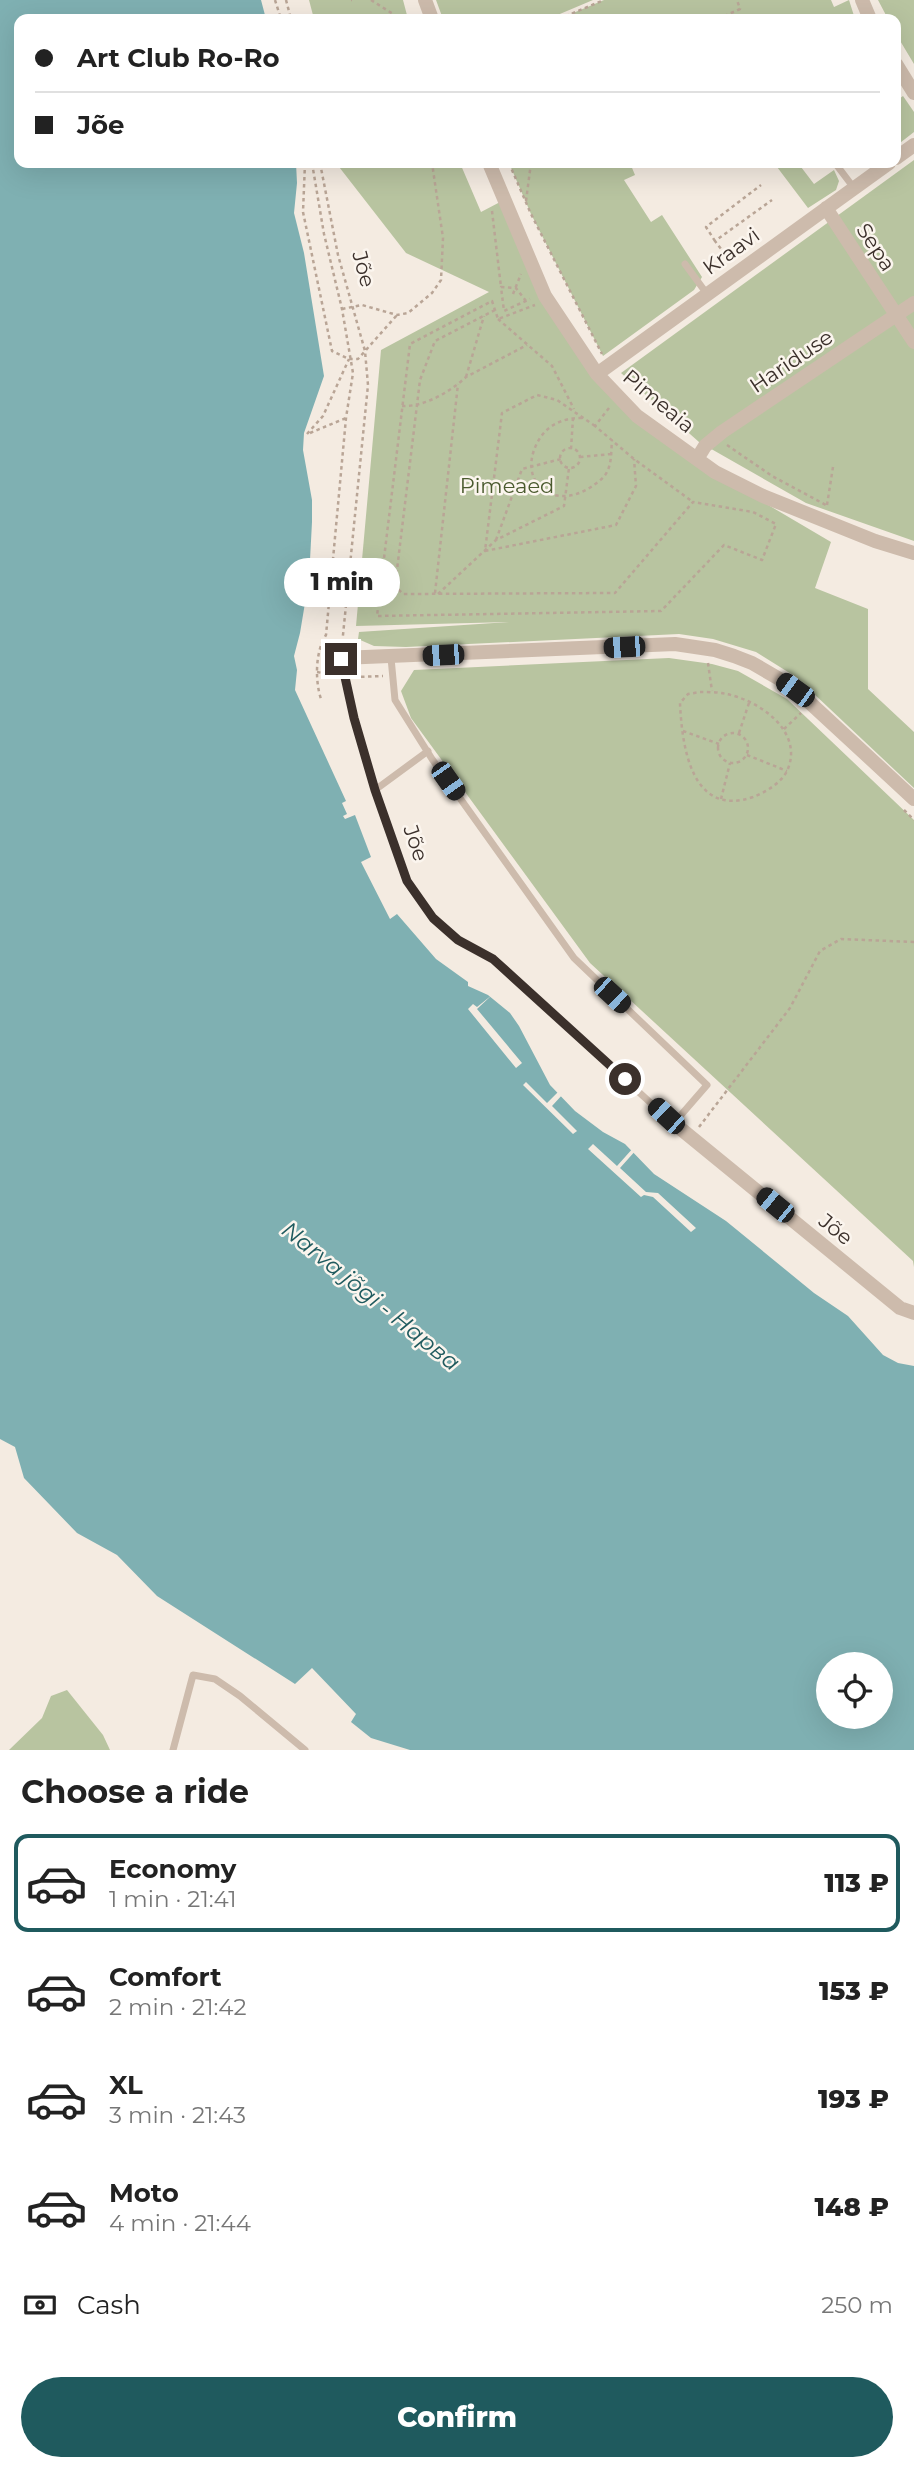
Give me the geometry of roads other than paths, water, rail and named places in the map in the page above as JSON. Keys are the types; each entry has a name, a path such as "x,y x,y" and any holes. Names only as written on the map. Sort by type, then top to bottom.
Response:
{"street":[{"path":"901,72 914,93"},
{"name":"Pimeaia","path":"491,168 545,296 637,416 715,472 763,496 875,541 914,553"},
{"name":"Kraavi","path":"603,370 882,168"},
{"name":"Sepa","path":"826,208 914,342"},
{"name":"Hariduse","path":"696,459 716,437 914,303"},
{"path":"341,659 675,644 715,650 752,663 795,690 914,799"},
{"name":"Jõe","path":"670,1120 900,1308 914,1313"}],"lane":[{"path":"839,168 854,188"},
{"path":"685,264 707,295"},
{"path":"391,657 395,700 574,958 707,1084 670,1120"},
{"name":"Jõe","path":"341,659 375,790 407,881 433,918 458,940 493,959 670,1120"},
{"path":"375,790 428,751"},
{"path":"173,1750 193,1675 215,1679 240,1696 305,1750"}],"water":[{"name":"Narva jõgi - Нарва","path":"0,0 261,0 265,14 14,14 14,168 296,168 294,213 304,253 324,376 304,433 303,450 312,500 312,522 309,579 294,656 297,670 295,690 346,801 342,803 347,814 343,816 345,819 355,815 371,857 361,862 390,919 397,914 436,959 468,982 468,986 488,995 510,1013 550,1085 575,1111 603,1132 625,1144 654,1174 726,1221 814,1293 848,1316 883,1355 898,1363 914,1366 914,1750 410,1750 371,1738 351,1722 356,1714 312,1668 295,1684 157,1596 117,1555 77,1533 24,1478 15,1447 0,1439"}],"park label":[{"name":"Pimeaed","path":"507,485"}]}
